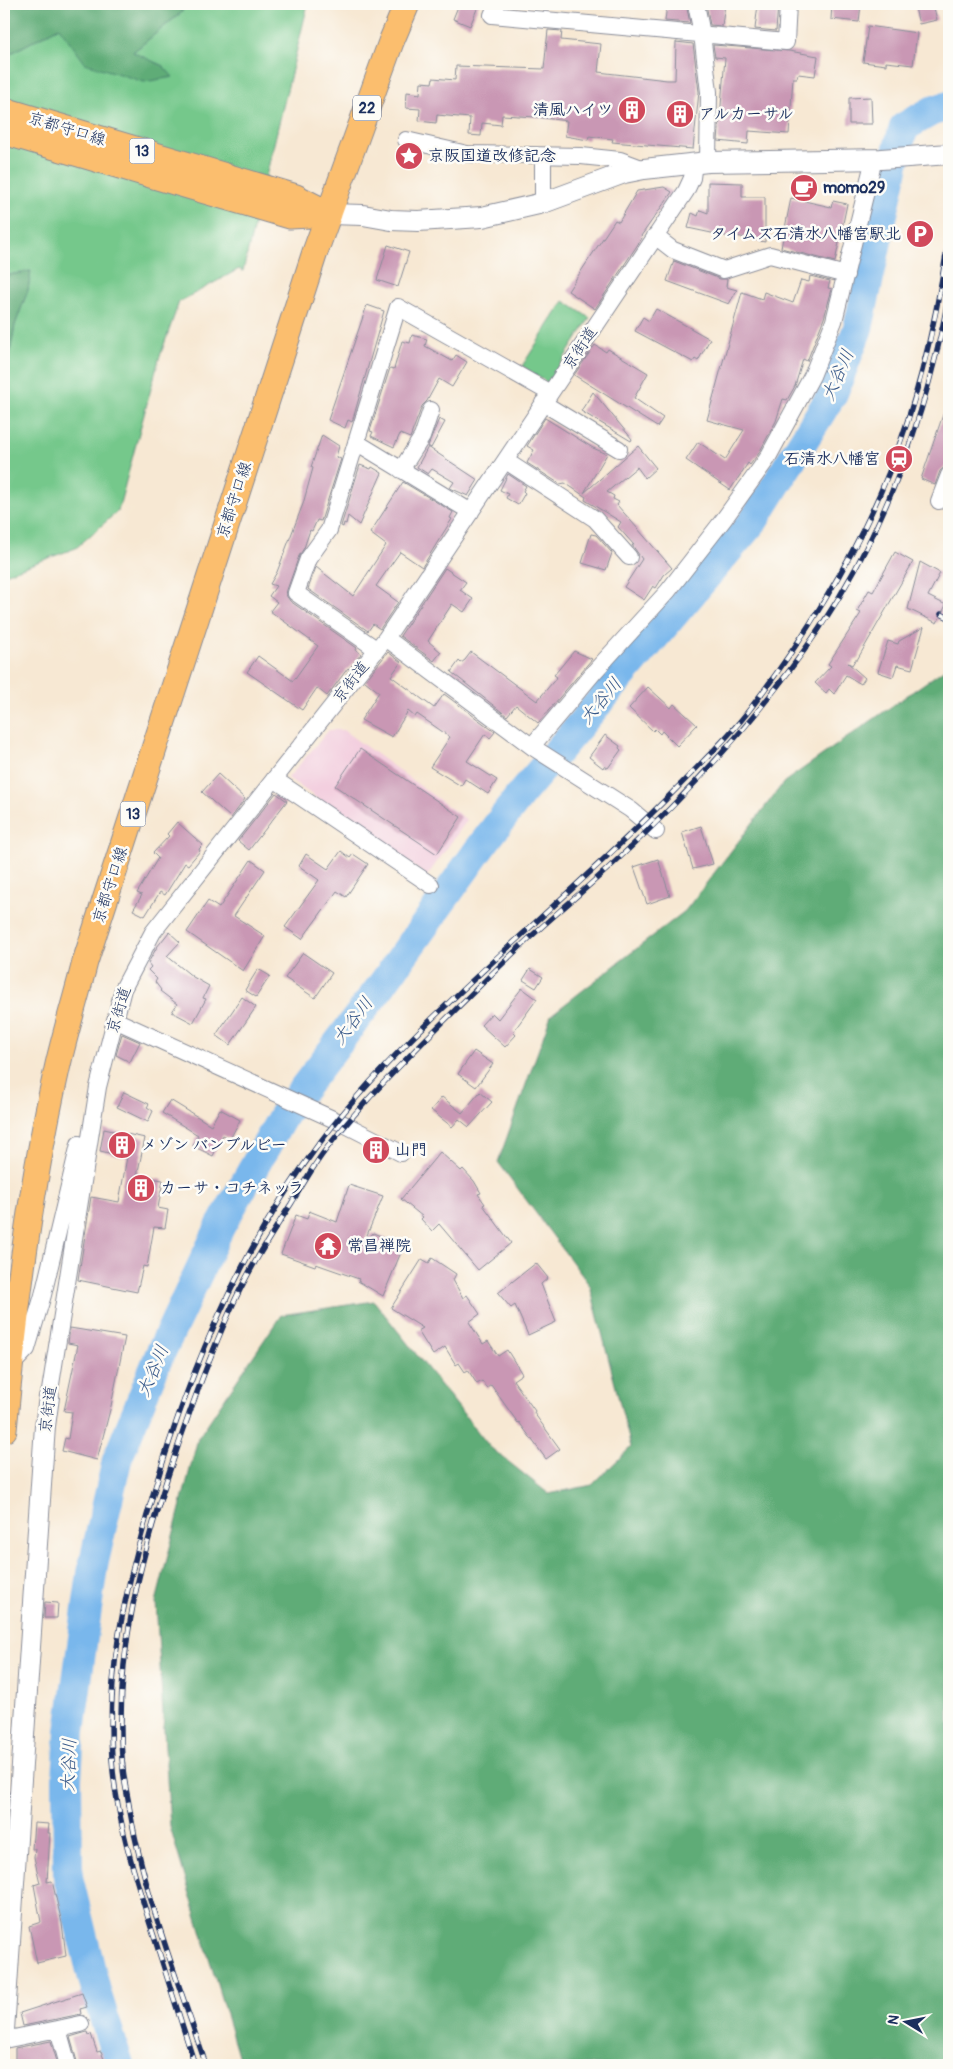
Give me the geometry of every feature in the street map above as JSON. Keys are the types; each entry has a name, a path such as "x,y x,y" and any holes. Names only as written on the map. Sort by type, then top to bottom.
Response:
{"main road":[{"name":"22","path":"329,214 391,42 407,4"},
{"name":"京都守口線","path":"4,110 277,202 290,216 329,214 256,431 85,962 57,1069 22,1257 4,1430"},
{"name":"京都守口線","path":"4,132 277,202"}],"street":[{"path":"497,4 492,15 786,42 788,4"},
{"name":"京街道","path":"4,2030 45,1426 98,1087 123,989 153,932 381,644 686,192 701,163 709,92 702,34 696,4"},
{"path":"406,140 467,154 620,160 644,169"},
{"path":"329,214 362,215 400,220 450,220 482,217 543,203 624,173 644,169 701,163 878,159 949,154"},
{"path":"543,156 543,203"},
{"path":"533,747 595,671 668,591 724,519 767,459 812,376 834,321 878,159"},
{"path":"655,236 673,250 724,270 770,255 846,275"},
{"path":"619,449 546,398 398,307 328,530 308,559 296,593 381,644 630,810 656,830"},
{"path":"401,470 422,437 431,410"},
{"path":"356,442 471,512"},
{"path":"506,460 595,519 629,557"},
{"path":"939,501 949,475"},
{"path":"274,779 432,886"},
{"path":"116,1020 271,1090 302,1106 346,1124 401,1153"},
{"path":"10,1368 27,1349 43,1295 73,1164 98,1087"},
{"path":"4,2040 81,2024"},
{"path":"58,2029 68,2065"}],"shaded area":[{"path":"329,730 343,730 467,820 427,876 288,778"}],"green space":[{"path":"11,4 182,4 182,12 133,52 163,66 173,77 144,82 85,63 59,27 4,57 4,9"},
{"path":"182,4 308,4 243,271 239,269 179,302 159,359 118,511 76,548 5,574 4,576 4,379 15,325 28,290 30,271 4,276 4,57 59,27 172,77 163,66 132,53 182,12"},
{"path":"31,271 28,290 15,325 4,379 4,276"},
{"path":"564,301 590,318 548,383 522,366"},
{"path":"949,666 949,2065 241,2065 170,1827 156,1602 198,1438 281,1315 374,1301 490,1447 549,1494 592,1485 631,1447 590,1286 498,1162 551,1015 685,911 784,782"}],"building":[{"path":"459,4 479,4 470,26 453,19"},
{"path":"667,4 686,4 690,23 665,21"},
{"path":"706,4 725,4 722,26 710,25"},
{"path":"758,4 778,4 776,31 755,29"},
{"path":"832,4 861,4 859,22 831,19"},
{"path":"914,4 933,4 937,20 919,24"},
{"path":"868,26 917,33 913,65 886,62 886,65 863,62"},
{"path":"548,30 562,31 561,40 601,44 598,72 667,80 675,80 676,42 693,44 699,92 693,149 612,142 613,139 589,136 588,140 565,136 567,121 536,117 502,115 501,125 482,123 481,136 469,135 470,118 437,115 436,123 419,121 420,109 406,108 407,92 420,94 421,82 432,83 433,78 455,80 456,66 544,69"},
{"path":"713,45 789,51 818,56 815,76 798,74 797,78 793,78 789,134 749,131 748,144 718,141 725,58 715,57"},
{"path":"871,97 872,124 849,124 849,98"},
{"path":"708,182 742,183 742,197 765,197 765,242 688,228 692,213 698,216 700,210 708,213"},
{"path":"664,187 672,192 641,236 642,238 595,309 568,291 615,220 619,222 637,191"},
{"path":"791,198 831,207 833,201 847,204 835,262 781,248"},
{"path":"388,245 409,252 398,287 377,280"},
{"path":"674,261 720,279 727,279 726,287 737,290 729,304 667,281"},
{"path":"810,276 830,281 828,288 832,289 824,318 807,361 803,359 795,386 787,400 783,399 776,421 759,453 750,465 748,463 730,490 686,460 698,442 725,460 744,430 707,420 742,292 762,299 764,292 793,303 801,280 809,282"},
{"path":"367,305 384,311 352,422 348,420 345,428 328,420"},
{"path":"656,309 710,339 698,361 695,359 693,362 635,331 643,317 649,321"},
{"path":"412,335 427,339 425,346 452,361 456,355 467,362 452,387 439,379 427,401 422,406 410,438 400,434 394,447 371,436 373,432 370,431 390,368 394,369 402,341 410,343"},
{"path":"595,345 606,352 608,349 648,373 634,398 663,418 657,427 574,375"},
{"path":"593,392 632,439 631,441 581,411"},
{"path":"946,406 949,406 949,457 946,466 940,471 935,485 921,479"},
{"path":"545,418 593,448 607,454 584,493 638,446 656,468 645,478 637,467 607,492 614,496 613,499 619,502 617,505 672,568 664,575 656,588 653,586 644,600 624,587 642,559 632,545 634,545 618,527 621,522 585,500 586,497 565,483 560,484 527,463 534,450 527,446"},
{"path":"439,419 445,422 431,448 428,446"},
{"path":"322,435 339,446 336,457 341,459 321,521 317,520 312,531 310,530 286,595 290,601 357,648 356,650 361,654 327,696 317,688 302,710 247,672 258,656 293,681 318,646 270,611 277,602 269,596 276,586 270,584 277,572 303,504 313,468 311,467"},
{"path":"428,447 478,480 468,496 450,488 454,482 432,469 428,474 417,467"},
{"path":"360,465 371,469 372,467 382,473 359,525 348,516 343,527 341,526"},
{"path":"508,474 526,486 523,491 525,493 518,505 506,498 508,494 500,490"},
{"path":"403,482 453,512 450,518 452,519 422,567 400,552 376,586 398,602 380,629 373,624 368,631 308,589 316,567 353,596 386,545 370,533"},
{"path":"591,534 596,535 612,553 606,570 582,563"},
{"path":"895,552 913,562 857,660 852,665 848,663 865,678 861,684 846,675 834,694 829,689 826,693 815,683 831,666 828,664 861,613 857,611 869,590 873,592"},
{"path":"920,562 940,573 928,596 946,605 937,623 908,609"},
{"path":"445,568 466,582 460,590 473,599 464,612 452,604 428,641 441,652 434,661 400,636"},
{"path":"924,627 912,669 897,665 893,677 878,672 888,641 898,644 899,641"},
{"path":"574,651 592,659 538,723 516,705 507,716 451,672 459,661 461,663 465,660 471,652 537,701 557,677 554,675"},
{"path":"388,652 401,662 391,676 434,708 444,694 495,732 490,738 485,734 467,761 497,780 488,794 465,779 461,786 430,767 450,737 417,714 415,717 408,711 392,737 361,720 379,692 365,681"},
{"path":"648,687 671,708 674,704 697,725 677,746 662,731 660,734 655,729 653,731 629,708"},
{"path":"605,735 620,746 621,750 608,768 604,766 603,768 589,757"},
{"path":"360,749 461,817 437,854 335,786"},
{"path":"218,774 245,799 231,818 202,792"},
{"path":"276,793 287,801 249,850 238,841"},
{"path":"177,822 203,845 188,865 185,863 165,895 160,892 145,916 133,910 142,895 137,893 158,858 153,853 169,836 167,834"},
{"path":"701,826 713,864 693,869 682,832"},
{"path":"341,851 350,858 353,854 368,864 346,897 337,891 302,939 285,927 319,880 299,866 306,854 328,869"},
{"path":"658,859 670,896 647,904 634,867"},
{"path":"251,860 265,870 234,916 265,936 243,971 187,932 208,901 219,908"},
{"path":"169,932 180,942 167,956 193,977 209,986 203,998 206,999 193,1023 172,1012 177,1004 160,991 155,982 157,979 148,970 151,967 148,963 157,947"},
{"path":"303,953 332,973 315,998 285,978"},
{"path":"258,969 270,976 256,997 245,990"},
{"path":"530,969 543,977 536,988 523,980"},
{"path":"522,988 537,999 513,1032 516,1035 505,1047 481,1025 492,1013 498,1019"},
{"path":"242,997 256,1007 230,1045 216,1035"},
{"path":"122,1034 140,1042 130,1062 116,1055"},
{"path":"474,1051 493,1064 476,1087 458,1074"},
{"path":"124,1092 149,1104 147,1107 153,1111 148,1122 117,1107"},
{"path":"480,1092 492,1102 469,1127 459,1119 452,1127 431,1110 442,1097 462,1113"},
{"path":"170,1100 211,1125 220,1109 240,1120 230,1139 223,1135 213,1156 193,1146 198,1135 162,1113"},
{"path":"104,1129 145,1138 137,1176 163,1180 158,1208 168,1210 165,1228 154,1227 147,1267 143,1266 137,1292 78,1280 91,1197 119,1202 127,1157 100,1151"},
{"path":"440,1152 461,1171 463,1169 474,1181 481,1193 478,1194 485,1204 483,1205 511,1243 478,1270 439,1224 432,1231 421,1219 423,1217 401,1199"},
{"path":"349,1185 383,1196 363,1245 373,1233 404,1245 383,1296 358,1281 359,1279 281,1254 296,1215 307,1219 309,1211 337,1222"},
{"path":"432,1258 456,1274 453,1280 463,1298 467,1295 480,1314 469,1322 483,1344 488,1341 498,1356 507,1350 522,1374 513,1380 560,1449 546,1459 491,1385 487,1388 482,1381 477,1384 468,1370 465,1372 459,1363 456,1365 445,1347 433,1355 418,1331 423,1328 391,1308 422,1259 429,1263"},
{"path":"536,1263 548,1278 541,1284 556,1322 528,1335 515,1305 511,1308 498,1293"},
{"path":"70,1328 125,1337 111,1406 97,1460 62,1451 65,1438 68,1439 72,1412 64,1411 78,1345 68,1343"},
{"path":"45,1602 58,1603 57,1618 44,1618"},
{"path":"34,1823 49,1824 47,1882 52,1881 62,1923 66,1956 37,1963 29,1926 41,1922 34,1885 40,1883 34,1857 35,1849 32,1849"},
{"path":"82,1993 87,2007 80,2009 81,2014 23,2026 20,2013"},
{"path":"87,2032 88,2035 91,2034 97,2052 101,2051 106,2065 78,2065 70,2037"},
{"path":"51,2041 58,2065 15,2065 15,2048"}],"waterway":[{"name":"大谷川","path":"119,2065 97,1995 68,1877 67,1779 70,1731 93,1566 117,1460 159,1356 220,1227 284,1114 381,986 521,794 754,520 833,393 858,328 896,155 904,127 932,111 949,106"}],"railway":[{"path":"946,4 949,27"},
{"path":"195,2065 126,1843 114,1780 111,1727 114,1667 130,1579 161,1469 195,1372 237,1277 261,1232 288,1188 318,1145 346,1110 423,1028 620,844 725,739 791,653 828,595 861,535 876,504 900,443 926,356 949,236"},
{"path":"206,2065 161,1934 142,1867 124,1778 121,1719 127,1642 141,1567 151,1529 181,1437 222,1329 243,1283 315,1164 371,1096 485,980 616,861 672,807 724,751 774,692 797,661 843,591 884,510 916,426 940,339 949,295"},
{"path":"941,614 949,618"}],"place":[{"name":"清風ハイツ","path":"632,110"},
{"name":"アルカーサル","path":"680,114"},
{"name":"京阪国道改修記念","path":"409,156"},
{"name":"momo29","path":"804,188"},
{"name":"タイムズ石清水八幡宮駅北","path":"920,234"},
{"name":"石清水八幡宮","path":"899,459"},
{"name":"メゾン バンブルビー","path":"122,1145"},
{"name":"山門","path":"376,1150"},
{"name":"カーサ・コチネッラ","path":"141,1188"},
{"name":"常昌禅院","path":"328,1246"}]}
